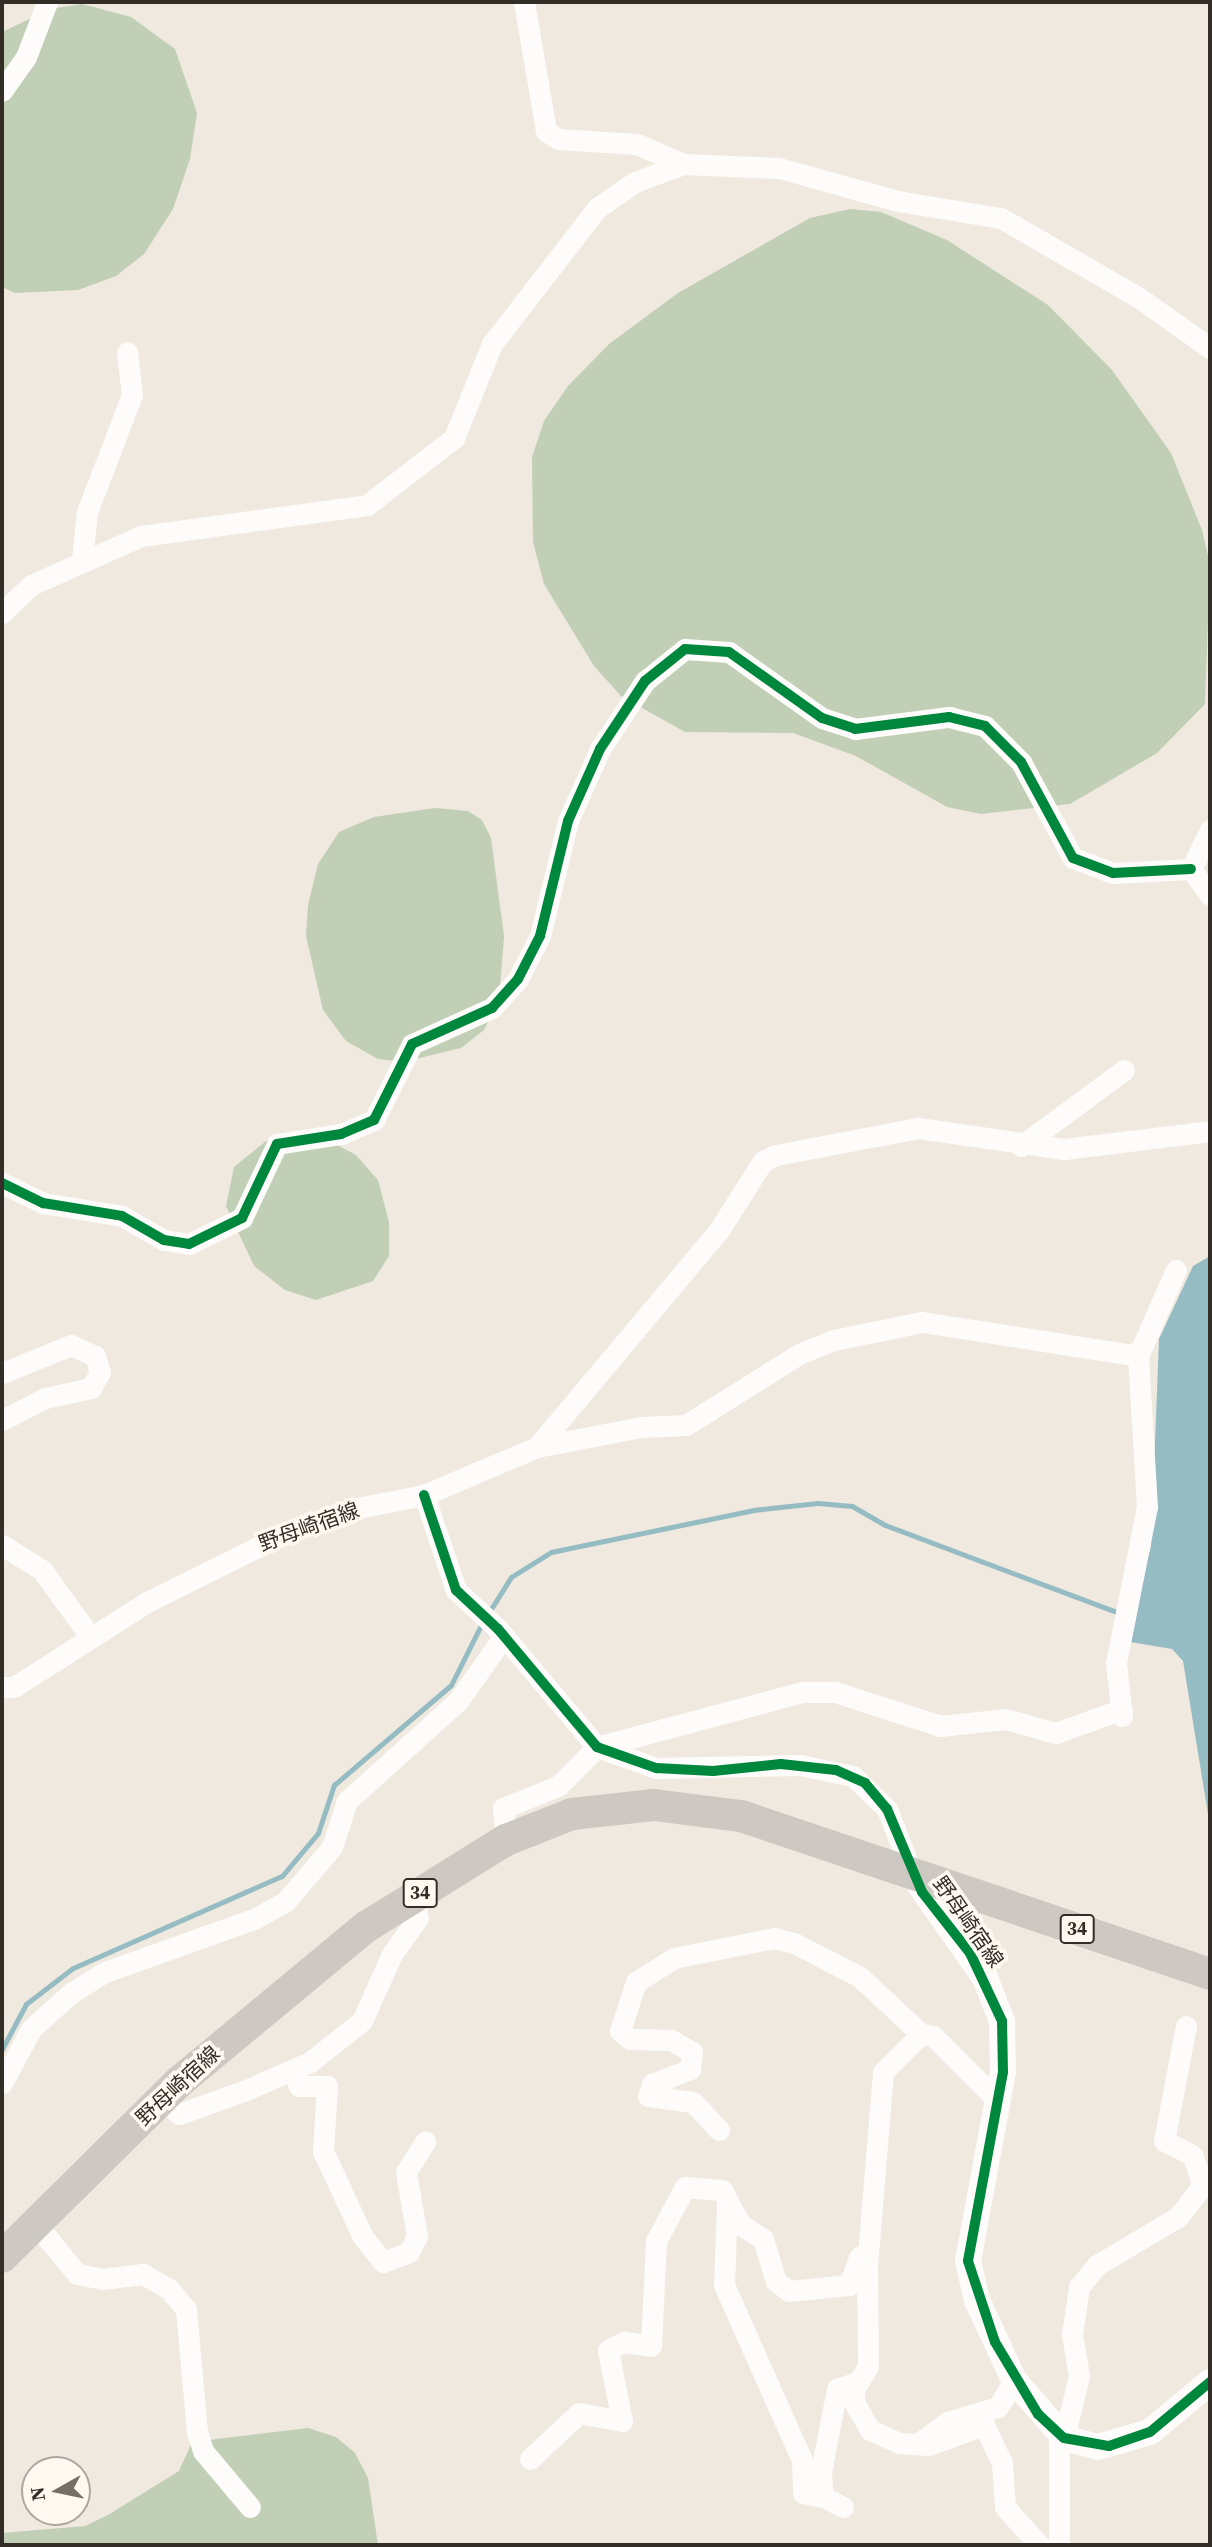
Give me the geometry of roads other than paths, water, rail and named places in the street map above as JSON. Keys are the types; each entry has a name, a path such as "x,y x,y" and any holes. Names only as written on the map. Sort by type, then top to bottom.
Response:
{"main road":[{"name":"野母崎宿線","path":"2,2257 162,2099 265,2006 413,1898 506,1840 597,1808 712,1809 1210,1974"}],"street":[{"path":"2,90 26,57 47,2"},
{"path":"524,2 546,131 558,139 637,144 683,164 779,168 898,201 1000,218 1138,297 1210,348"},
{"path":"2,612 31,585 82,560 180,526 301,519 367,505 454,438 492,344 597,208 635,182 683,164"},
{"path":"82,560 87,512 132,395 127,352"},
{"path":"2,1183 43,1203 122,1216 164,1240 189,1244 242,1218 277,1144 341,1133 374,1120 412,1044 492,1008 518,979 541,936 568,821 600,749 645,681 685,649 729,652 822,718 855,729 931,717 985,726 1021,762 1073,858 1113,873 1191,869"},
{"path":"1191,869 1210,830"},
{"path":"1191,869 1210,895"},
{"path":"1021,1146 1124,1070"},
{"path":"537,1447 719,1230 763,1161 794,1147 918,1128 1021,1146 1065,1149 1210,1131"},
{"path":"506,1840 503,1808 558,1786 597,1747 802,1692 835,1692 940,1726 1005,1718 1056,1733 1122,1713 1116,1663 1147,1507 1138,1356 1176,1270"},
{"path":"537,1447 641,1427 686,1425 799,1354 888,1324 960,1324 1138,1356"},
{"path":"2,1373 71,1345 90,1352 100,1372 92,1388 45,1398 2,1420"},
{"name":"野母崎宿線","path":"2,1687 15,1687 89,1635 286,1533 346,1510 424,1495 537,1447"},
{"path":"424,1495 444,1565 472,1605 501,1632 597,1747"},
{"path":"2,1545 43,1570 89,1635"},
{"path":"4,2070 31,2029 105,1972 254,1919 286,1901 332,1847 347,1801 458,1701 501,1632"},
{"name":"野母崎宿線","path":"597,1747 656,1768 800,1765 853,1776 887,1809 912,1874 970,1953 998,2005 1004,2043 997,2100 968,2261 976,2300 1014,2380 1061,2436"},
{"path":"162,2099 179,2114 293,2070 362,2021 392,1954 418,1918 413,1898"},
{"path":"719,2130 693,2102 648,2096 652,2084 690,2068 692,2052 671,2040 631,2039 620,2031 636,1982 674,1958 774,1938 794,1943 860,1977 921,2034 944,2043 997,2100"},
{"path":"1059,2545 1061,2436 1079,2376 1072,2334 1080,2287 1097,2265 1178,2217 1203,2185 1192,2155 1164,2141 1186,2026"},
{"path":"921,2034 883,2072 871,2191 870,2346 858,2382 857,2414 870,2430 899,2443 941,2442 984,2425 1003,2463 1005,2507 1039,2545"},
{"path":"293,2070 299,2086 327,2086 323,2151 363,2237 383,2262 410,2252 417,2236 406,2172 425,2141"},
{"path":"530,2459 579,2413 622,2421 608,2350 624,2342 651,2346 656,2241 679,2193 715,2185 747,2231 763,2238 782,2288 820,2292 855,2280 864,2203 871,2191"},
{"path":"727,2204 724,2285 802,2460 803,2494 823,2497 843,2507"},
{"path":"36,2224 77,2274 102,2279 143,2274 169,2288 186,2309 197,2432 203,2451 250,2507"},
{"path":"922,2441 947,2422 998,2406 1014,2380"},
{"path":"823,2497 824,2453 837,2389 858,2382"},
{"path":"1061,2436 1098,2447 1139,2439 1210,2382"}],"water":[{"path":"1210,1256 1210,1826 1183,1661 1172,1649 1124,1641 1151,1547 1159,1339 1193,1266"}],"waterway":[{"path":"489,1612 511,1577 551,1552 753,1510 818,1503 852,1506 885,1525 1119,1613"},
{"path":"2,2049 26,2004 73,1968 282,1876 318,1833 334,1785 451,1685 482,1623"}]}
